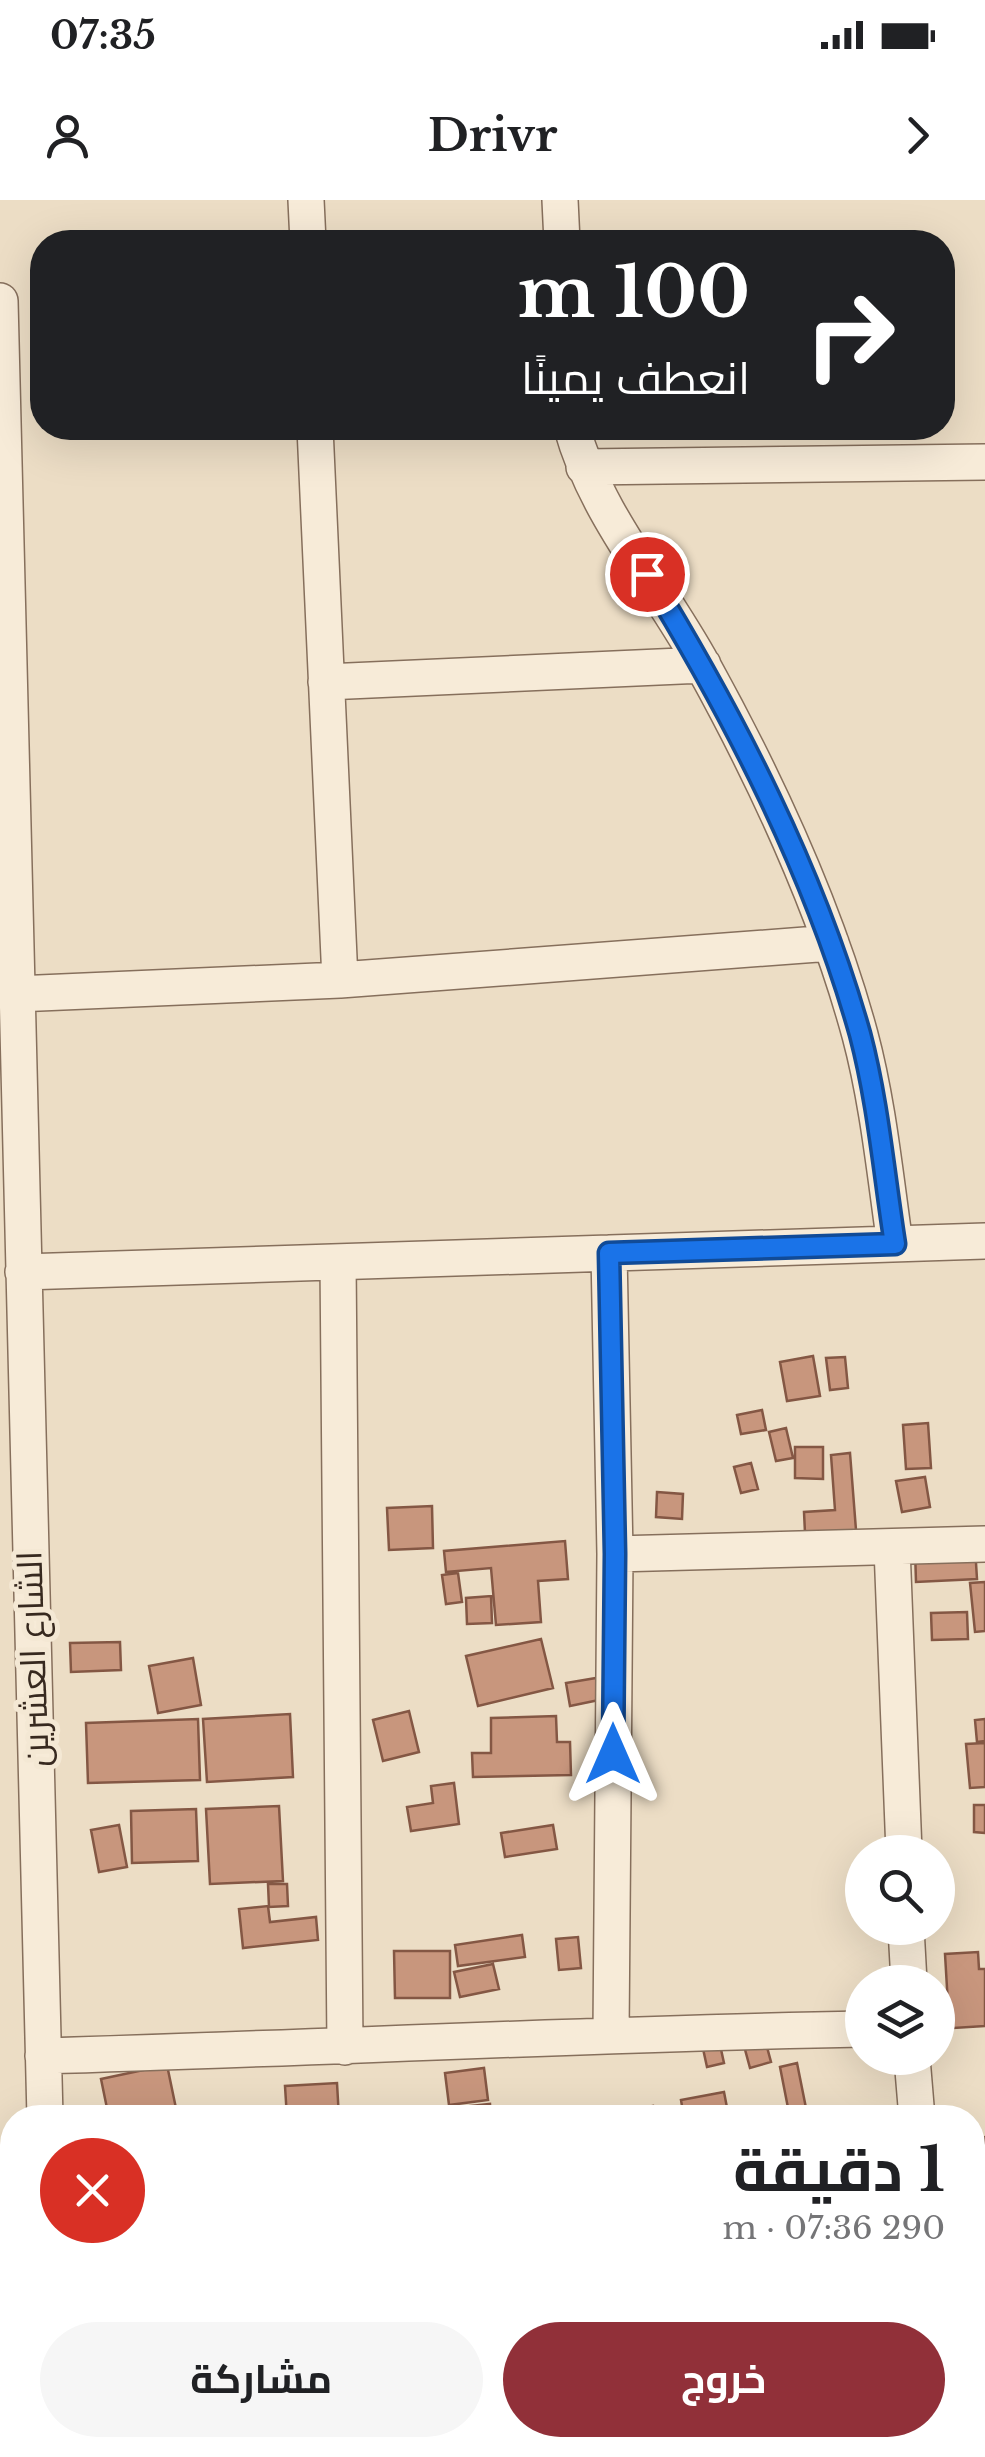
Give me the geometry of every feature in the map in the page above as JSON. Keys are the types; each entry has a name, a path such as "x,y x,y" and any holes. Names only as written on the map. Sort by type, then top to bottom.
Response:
{"street":[{"path":"306,200 307,230"},
{"path":"560,200 561,230"},
{"name":"الشارع العشرين","path":"0,301 16,994 15,1255 45,2105"},
{"path":"316,440 340,980"},
{"path":"576,440 584,467 702,665 787,835 831,943 860,1037 895,1244"},
{"path":"584,467 985,462"},
{"path":"326,682 702,665"},
{"path":"16,994 340,980 831,943"},
{"path":"15,1255 338,1262 985,1241"},
{"path":"609,1253 615,1554 611,2034"},
{"path":"338,1262 345,2047"},
{"path":"615,1554 985,1544"},
{"path":"892,1548 903,1835"},
{"path":"44,2056 611,2034 845,2030"},
{"path":"913,2075 916,2105"}],"building":[{"path":"813,1356 820,1396 787,1401 780,1362"},
{"path":"845,1357 848,1388 830,1390 826,1358"},
{"path":"762,1410 766,1430 741,1434 737,1415"},
{"path":"928,1423 931,1468 906,1469 903,1425"},
{"path":"786,1428 793,1458 776,1461 769,1432"},
{"path":"795,1447 823,1447 823,1479 795,1478"},
{"path":"850,1453 856,1530 805,1533 804,1512 835,1510 831,1455"},
{"path":"751,1463 758,1489 741,1493 734,1467"},
{"path":"925,1477 930,1507 902,1512 896,1481"},
{"path":"657,1492 683,1494 682,1519 656,1517"},
{"path":"432,1506 433,1548 389,1550 387,1508"},
{"path":"565,1541 568,1579 538,1581 541,1622 496,1625 491,1568 446,1572 444,1551"},
{"path":"975,1547 977,1579 916,1582 915,1550"},
{"path":"458,1573 462,1602 446,1604 442,1575"},
{"path":"985,1582 985,1631 975,1632 970,1583"},
{"path":"491,1596 492,1623 467,1624 466,1598"},
{"path":"967,1612 968,1639 932,1640 931,1613"},
{"path":"541,1639 553,1688 478,1706 466,1656"},
{"path":"120,1642 121,1670 71,1672 70,1643"},
{"path":"193,1658 201,1705 158,1713 149,1666"},
{"path":"596,1678 599,1700 570,1706 566,1683"},
{"path":"409,1711 419,1752 383,1761 373,1720"},
{"path":"290,1714 293,1777 207,1782 203,1719"},
{"path":"556,1716 557,1742 570,1742 571,1775 473,1777 472,1753 491,1753 491,1718"},
{"path":"198,1719 200,1780 88,1783 86,1723"},
{"path":"985,1719 985,1741 977,1742 975,1720"},
{"path":"985,1743 985,1787 970,1788 966,1744"},
{"path":"454,1783 459,1824 411,1831 407,1807 433,1803 431,1786"},
{"path":"974,1805 985,1805 985,1833 974,1832"},
{"path":"279,1806 283,1881 210,1884 206,1809"},
{"path":"196,1809 198,1861 132,1863 131,1811"},
{"path":"119,1825 127,1867 99,1872 91,1830"},
{"path":"553,1825 557,1849 505,1857 501,1833"},
{"path":"268,1884 287,1884 288,1906 269,1907"},
{"path":"268,1906 270,1922 316,1917 318,1940 243,1948 239,1909"},
{"path":"522,1935 525,1957 458,1966 455,1945"},
{"path":"578,1937 581,1968 559,1970 556,1939"},
{"path":"394,1951 450,1951 450,1998 395,1998"},
{"path":"978,1952 979,1969 985,1969 985,2026 955,2028 955,1965 946,1965 945,1954"},
{"path":"493,1964 499,1989 460,1997 454,1972"},
{"path":"717,2031 724,2063 707,2067 700,2035"},
{"path":"764,2036 771,2062 750,2068 743,2042"},
{"path":"797,2063 805,2105 787,2105 780,2067"},
{"path":"167,2065 175,2105 106,2105 101,2079"},
{"path":"484,2068 488,2100 449,2105 445,2073"},
{"path":"337,2083 338,2105 286,2105 285,2086"},
{"path":"724,2092 726,2105 682,2105 681,2100"}],"route":[{"path":"613,1754 615,1554 609,1253 895,1244 876,1112 860,1037 831,943 787,835 743,744 702,665 647,574"}]}
